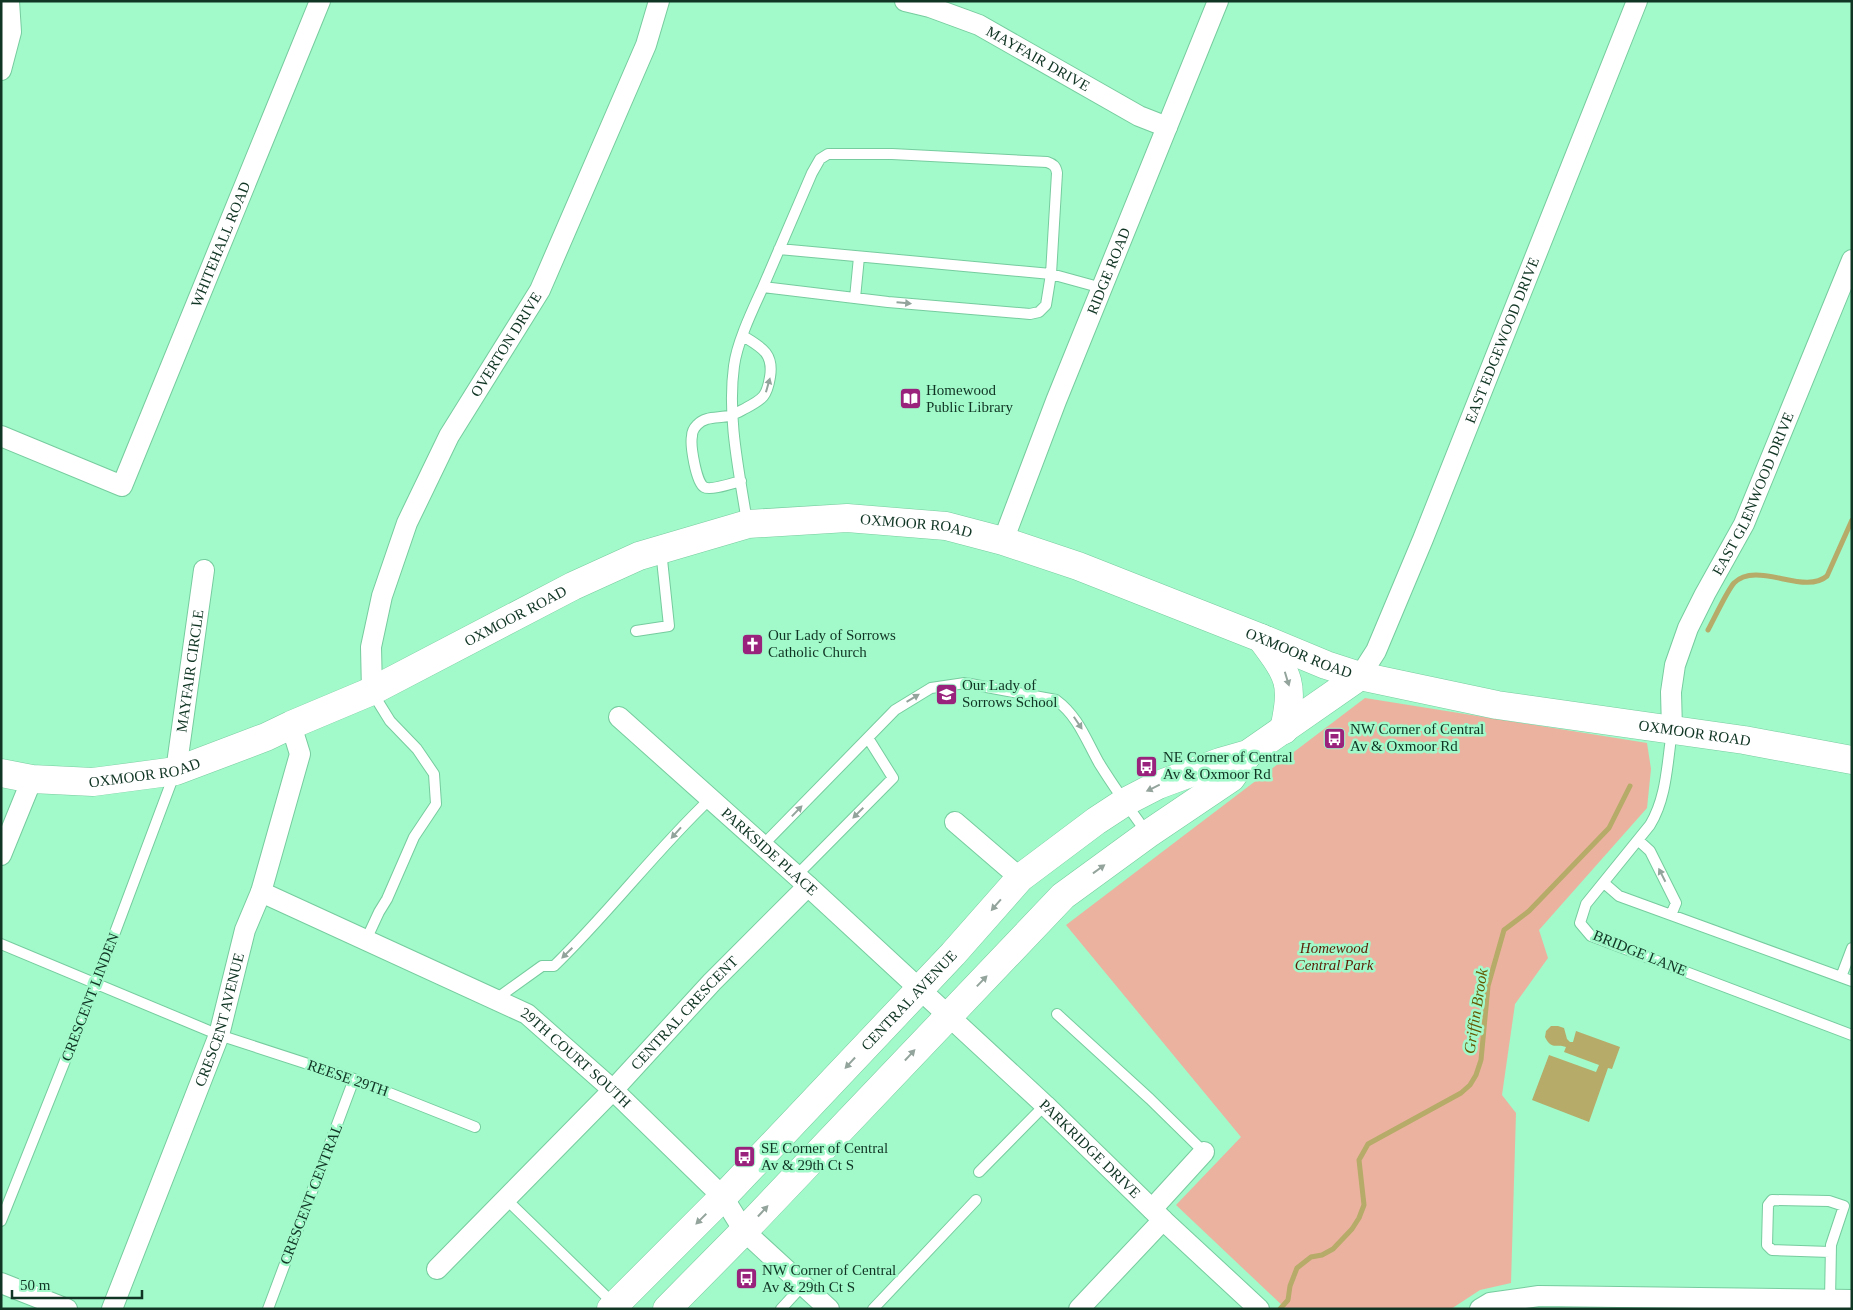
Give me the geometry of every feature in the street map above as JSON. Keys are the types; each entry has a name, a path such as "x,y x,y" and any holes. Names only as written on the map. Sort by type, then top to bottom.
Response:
{"main road":[{"name":"OXMOOR ROAD","path":"1,773 32,780 93,782 176,771 266,737 372,691 573,586 639,556 748,524 847,518 946,526 1003,542 1078,566 1262,638 1326,666 1360,676 1497,705 1744,740 1852,760"},
{"path":"1262,638 1277,659 1288,682 1290,702 1284,730"},
{"name":"CENTRAL AVENUE","path":"613,1307 723,1197 953,954 1020,878 1096,821 1125,802 1158,785 1220,762 1248,754 1360,676"},
{"name":"CENTRAL AVENUE","path":"667,1309 744,1231 1063,896 1148,834 1231,778 1248,754"}],"street":[{"path":"1,70 11,32 10,1"},
{"name":"WHITEHALL ROAD","path":"1,436 122,486 320,1"},
{"name":"OVERTON DRIVE","path":"372,691 371,647 382,596 406,523 449,436 540,290 646,45 659,1"},
{"name":"MAYFAIR DRIVE","path":"905,1 938,9 979,25 1139,116 1167,127"},
{"name":"RIDGE ROAD","path":"1003,542 1056,401 1218,1"},
{"name":"EAST EDGEWOOD DRIVE","path":"1360,676 1376,651 1419,548 1637,1"},
{"name":"EAST GLENWOOD DRIVE","path":"1672,730 1671,692 1675,665 1688,628 1744,524 1852,260"},
{"name":"MAYFAIR CIRCLE","path":"176,771 204,570"},
{"name":"PARKSIDE PLACE","path":"619,717 919,989"},
{"name":"CRESCENT AVENUE","path":"112,1309 219,1036 245,930 261,892 300,754 291,725"},
{"path":"1,855 32,780"},
{"path":"954,822 1020,878"},
{"name":"CENTRAL CRESCENT","path":"437,1269 613,1090 802,881"},
{"name":"29TH COURT SOUTH","path":"261,892 527,1014 613,1090 723,1197 744,1231 829,1309"},
{"name":"PARKRIDGE DRIVE","path":"919,989 1045,1105 1258,1309"},
{"path":"1080,1309 1158,1215 1204,1152"},
{"path":"1,1283 67,1309"},
{"path":"1480,1309 1490,1303 1539,1296 1645,1303 1852,1300"}],"lane":[{"path":"748,524 733,415 734,365 762,287 812,173 820,159 828,154 892,154 1047,162 1053,164 1057,169 1051,274 1046,305 1039,312 1030,314 855,298 762,287"},
{"path":"779,249 1051,274 1102,288"},
{"path":"855,298 858,256"},
{"path":"741,481 705,488 699,482 697,476 691,440 692,433 698,424 706,419 733,415 761,400 768,389 771,369 768,354 743,336"},
{"path":"636,631 669,626 661,550"},
{"path":"763,846 895,710 931,688 965,683 1056,700 1068,708 1083,730 1099,763 1148,834"},
{"path":"366,940 414,837 436,804 434,774 417,749 390,721 372,691"},
{"name":"BRIDGE LANE","path":"1672,730 1661,804 1650,825 1586,904 1580,923 1591,936 1852,1035"},
{"path":"802,881 893,778 868,738"},
{"name":"CRESCENT LINDEN","path":"1,1221 96,983 176,771"},
{"path":"496,1000 542,966 554,966 584,937 686,821 710,799"},
{"path":"1638,840 1650,850 1676,903 1671,915"},
{"path":"1604,883 1619,896 1852,981"},
{"name":"REESE 29TH","path":"1,944 219,1036 354,1079 475,1127"},
{"path":"1842,978 1852,948"},
{"path":"1057,1014 1150,1099 1204,1152"},
{"name":"CRESCENT CENTRAL","path":"268,1309 354,1079"},
{"path":"979,1172 1045,1105"},
{"path":"506,1200 613,1307"},
{"path":"873,1309 976,1200"},
{"path":"1830,1252 1772,1250 1767,1245 1768,1205 1772,1200 1829,1201 1844,1206 1835,1227 1830,1252 1830,1300"},
{"path":"781,1309 803,1285"}],"green space":[{"name":"Homewood Central Park","path":"1365,698 1647,743 1651,769 1647,808 1539,930 1548,958 1515,1004 1502,1095 1516,1113 1511,1283 1480,1290 1451,1309 1286,1309 1176,1205 1241,1137 1066,925"}],"shaded area":[{"path":"1551,1026 1564,1028 1567,1039 1570,1042 1573,1042 1576,1031 1620,1047 1612,1069 1608,1068 1589,1122 1532,1100 1549,1055 1596,1072 1599,1065 1564,1052 1566,1047 1550,1044 1545,1037 1546,1031"}],"waterway":[{"name":"Griffin Brook","path":"1708,630 1731,587 1744,577 1755,575 1806,582 1817,581 1827,576 1852,520"},
{"name":"Griffin Brook","path":"1280,1309 1288,1300 1290,1286 1297,1268 1311,1257 1322,1255 1333,1249 1352,1229 1359,1218 1364,1205 1359,1160 1368,1144 1461,1093 1470,1085 1481,1060 1488,986 1504,930 1529,911 1609,828 1630,786"}],"place":[{"name":"Homewood Public Library","path":"910,399"},
{"name":"Our Lady of Sorrows Catholic Church","path":"752,644"},
{"name":"Our Lady of Sorrows School","path":"946,694"},
{"name":"NW Corner of Central Av & Oxmoor Rd","path":"1334,738"},
{"name":"NE Corner of Central Av & Oxmoor Rd","path":"1147,766"},
{"name":"SE Corner of Central Av & 29th Ct S","path":"745,1157"},
{"name":"NW Corner of Central Av & 29th Ct S","path":"746,1279"}]}
